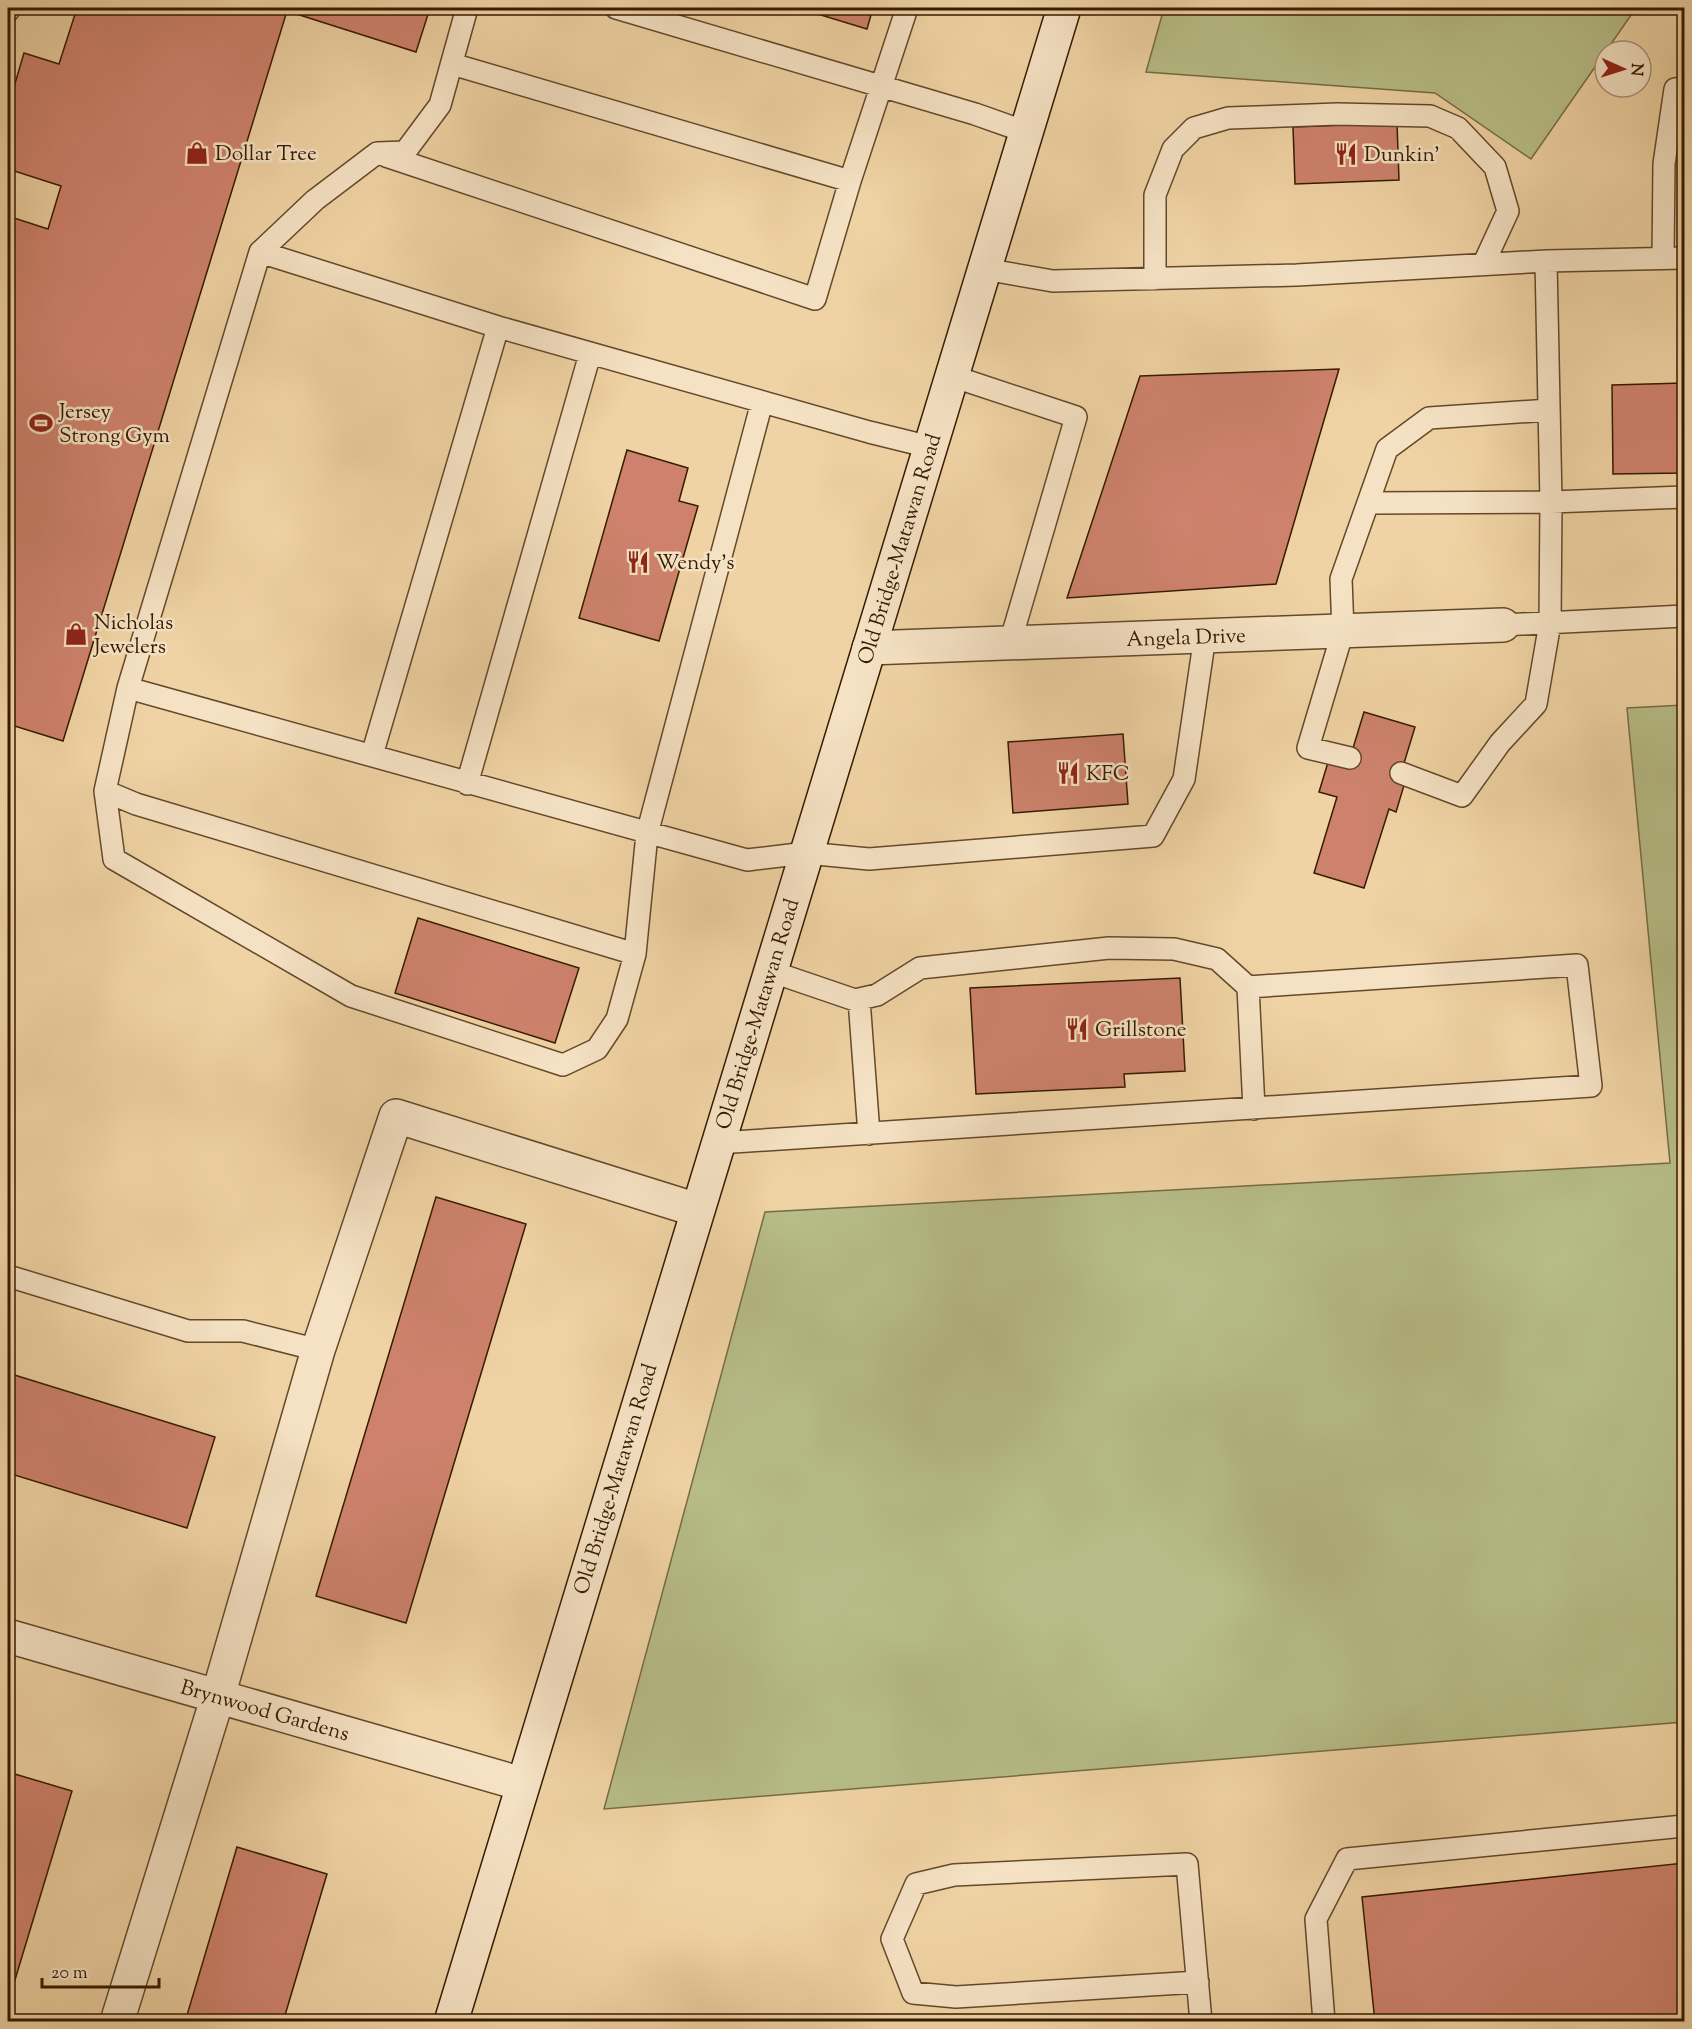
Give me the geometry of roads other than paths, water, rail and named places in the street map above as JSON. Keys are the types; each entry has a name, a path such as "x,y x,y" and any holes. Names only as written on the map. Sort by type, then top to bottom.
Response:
{"street":[{"name":"Old Bridge-Matawan Road","path":"451,2022 1064,8"},
{"name":"Angela Drive","path":"869,648 1503,625"},
{"path":"117,2022 218,1695 318,1350 396,1116 697,1210"},
{"name":"Brynwood Gardens","path":"8,1636 522,1784"}],"lane":[{"path":"467,8 440,105 405,152 377,153 315,200 260,252 128,688 105,791 114,859 351,996 563,1065 597,1049 617,1019 635,954 647,834 762,402"},
{"path":"616,8 650,12 1026,132"},
{"path":"377,153 815,299 850,181 907,8"},
{"path":"452,64 850,181"},
{"path":"1663,258 1664,164 1675,89 1684,88"},
{"path":"1155,279 1155,195 1173,148 1194,128 1228,118 1337,114 1430,116 1458,128 1495,167 1508,211 1484,263"},
{"path":"260,252 590,354 930,447"},
{"path":"984,269 1053,281 1297,274 1484,263 1684,258"},
{"path":"1401,773 1462,796 1500,742 1536,704 1550,622 1551,502 1546,261"},
{"path":"372,755 498,327"},
{"path":"467,783 590,354"},
{"path":"952,376 1076,417 1010,643"},
{"path":"1350,758 1308,748 1343,631 1341,579 1387,449 1429,418 1549,410"},
{"path":"1368,503 1551,502 1684,497"},
{"path":"1503,625 1684,616"},
{"path":"128,688 747,860 806,853 869,859 1153,836 1184,779 1205,636"},
{"path":"105,791 136,804 635,954"},
{"path":"770,971 859,999 877,995 920,968 1109,948 1174,949 1217,959 1248,987 1254,1109"},
{"path":"718,1143 1590,1086 1577,965 1248,987"},
{"path":"859,999 869,1134"},
{"path":"8,1276 188,1331 243,1331 318,1350"},
{"path":"1324,2022 1316,1919 1347,1859 1684,1826"},
{"path":"1197,1983 956,1997 913,1993 892,1939 916,1884 954,1875 1187,1864 1201,2022"}],"place":[{"name":"Dollar Tree","path":"197,153"},
{"name":"Dunkin'","path":"1346,154"},
{"name":"Jersey Strong Gym","path":"41,423"},
{"name":"Wendy's","path":"638,562"},
{"name":"Nicholas Jewelers","path":"76,634"},
{"name":"KFC","path":"1068,773"},
{"name":"Grillstone","path":"1077,1029"}]}
